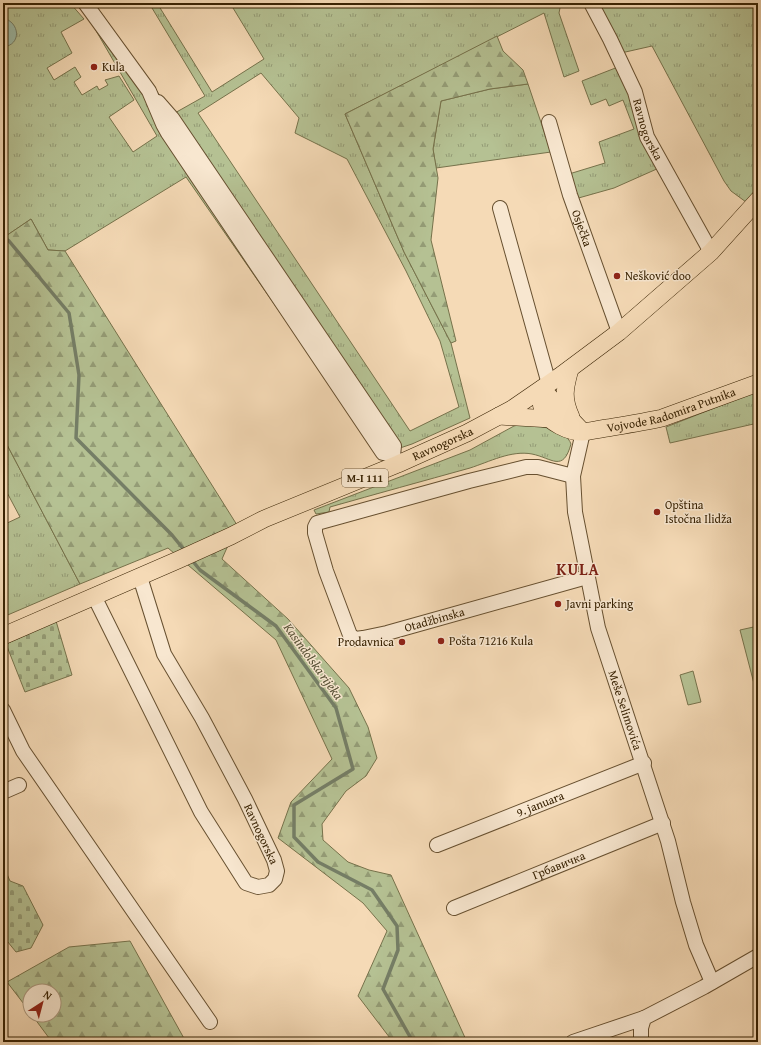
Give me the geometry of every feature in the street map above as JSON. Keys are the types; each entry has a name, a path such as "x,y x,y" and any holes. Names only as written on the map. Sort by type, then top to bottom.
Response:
{"main road":[{"name":"Ravnogorska","path":"3,636 178,560 264,519 396,460 467,433 499,416 546,386 619,332 711,252 758,200"},
{"path":"570,369 564,394 566,404 578,427"},
{"name":"Vojvode Radomira Putnika","path":"552,420 566,428 645,422 662,418 758,383"},
{"path":"546,386 541,399 542,406 544,412 552,420"},
{"path":"546,386 578,427"},
{"path":"499,416 552,420"}],"street":[{"path":"85,3 149,91 168,133 383,454 396,460"},
{"name":"Ravnogorska","path":"591,3 610,38 635,92 646,137 711,252"},
{"name":"Osječka","path":"549,122 570,195 619,332"},
{"path":"500,208 546,386"},
{"name":"Meše Selimovića","path":"578,427 573,476 575,512 587,577 600,634 663,823 683,902 696,945 712,982"},
{"name":"Otadžbinska","path":"573,476 538,467 526,467 469,480 317,523 314,531 326,571 350,635 355,638 363,638 387,633 587,577"},
{"name":"Ravnogorska","path":"94,596 201,812 246,883 258,887 269,885 274,879 277,871 274,860 245,799 202,718 164,654 140,577"},
{"path":"3,710 23,751 210,1022"},
{"name":"9. januara","path":"437,845 644,763"},
{"path":"3,792 19,785"},
{"name":"Грбавичка","path":"454,908 663,823"},
{"path":"573,1042 644,1018 758,956"},
{"path":"641,1042 641,1028 644,1018"}],"green space":[{"path":"3,3 70,3 84,19 61,32 72,53 47,68 54,80 75,67 81,77 74,82 82,95 97,86 99,90 108,85 105,80 119,76 134,100 109,117 133,152 157,136 80,3 94,3 173,114 205,96 149,3 157,3 212,92 264,59 230,3 561,3 559,13 579,71 564,77 544,13 345,114 404,252 451,343 470,418 412,444 379,455 186,177 65,251 48,250 31,219 3,238","holes":["261,73 299,118 295,133 347,159 406,271 440,341 459,407 410,431 198,113"]},
{"path":"597,3 758,3 758,186 746,202 731,191 724,181 652,46 621,53"},
{"path":"497,36 503,51 523,70 528,84 490,89 441,101 433,149 438,178 431,240 456,341 451,343 404,252 345,114"},
{"path":"618,67 659,168 614,188 575,199 569,174 605,163 599,142 634,129 623,100 609,106 606,99 591,105 582,81"},
{"path":"528,84 551,152 436,168 433,149 441,101 490,89"},
{"path":"31,219 48,250 65,251 237,525 222,559 288,619 349,688 368,727 377,758 366,776 346,791 322,824 323,840 348,862 369,870 391,875 467,1042 393,1042 358,996 387,931 363,903 278,838 291,802 332,759 276,640 168,548 80,584 3,437 3,238"},
{"path":"758,391 758,423 670,443 666,427"},
{"path":"522,424 535,425 557,431 568,439 571,444 568,453 560,461 524,453 508,455 470,468 330,507 329,512 316,514 314,510 470,450 514,426"},
{"path":"3,437 80,584 3,617 3,525 20,517 3,485"},
{"path":"56,621 72,675 25,692 6,644"},
{"path":"758,626 758,699 740,630"},
{"path":"693,671 701,702 688,705 680,675"},
{"path":"3,865 10,881 23,886 43,925 31,948 16,952 3,936"},
{"path":"130,941 186,1042 52,1042 38,1023 62,1023 62,983 22,983 22,1002 7,982 69,947"}],"shaded area":[{"path":"3,18 9,20 13,24 16,38 9,45 3,47"}],"waterway":[{"name":"Kasindolska rijeka","path":"3,237 9,241 69,313 79,375 76,438 172,535 185,551"},
{"name":"Kasindolska rijeka","path":"191,559 200,570 276,626 336,708 353,769 294,805 294,837 318,862 372,890 397,926 398,950 383,989 413,1042"}],"place":[{"name":"Kula","path":"94,67"},
{"name":"Nešković doo","path":"617,276"},
{"name":"Opština Istočna Ilidža","path":"657,512"},
{"name":"Javni parking","path":"558,604"},
{"name":"Pošta 71216 Kula","path":"441,641"},
{"name":"Prodavnica","path":"402,642"}],"district":[{"name":"KULA","path":"578,569"}]}
